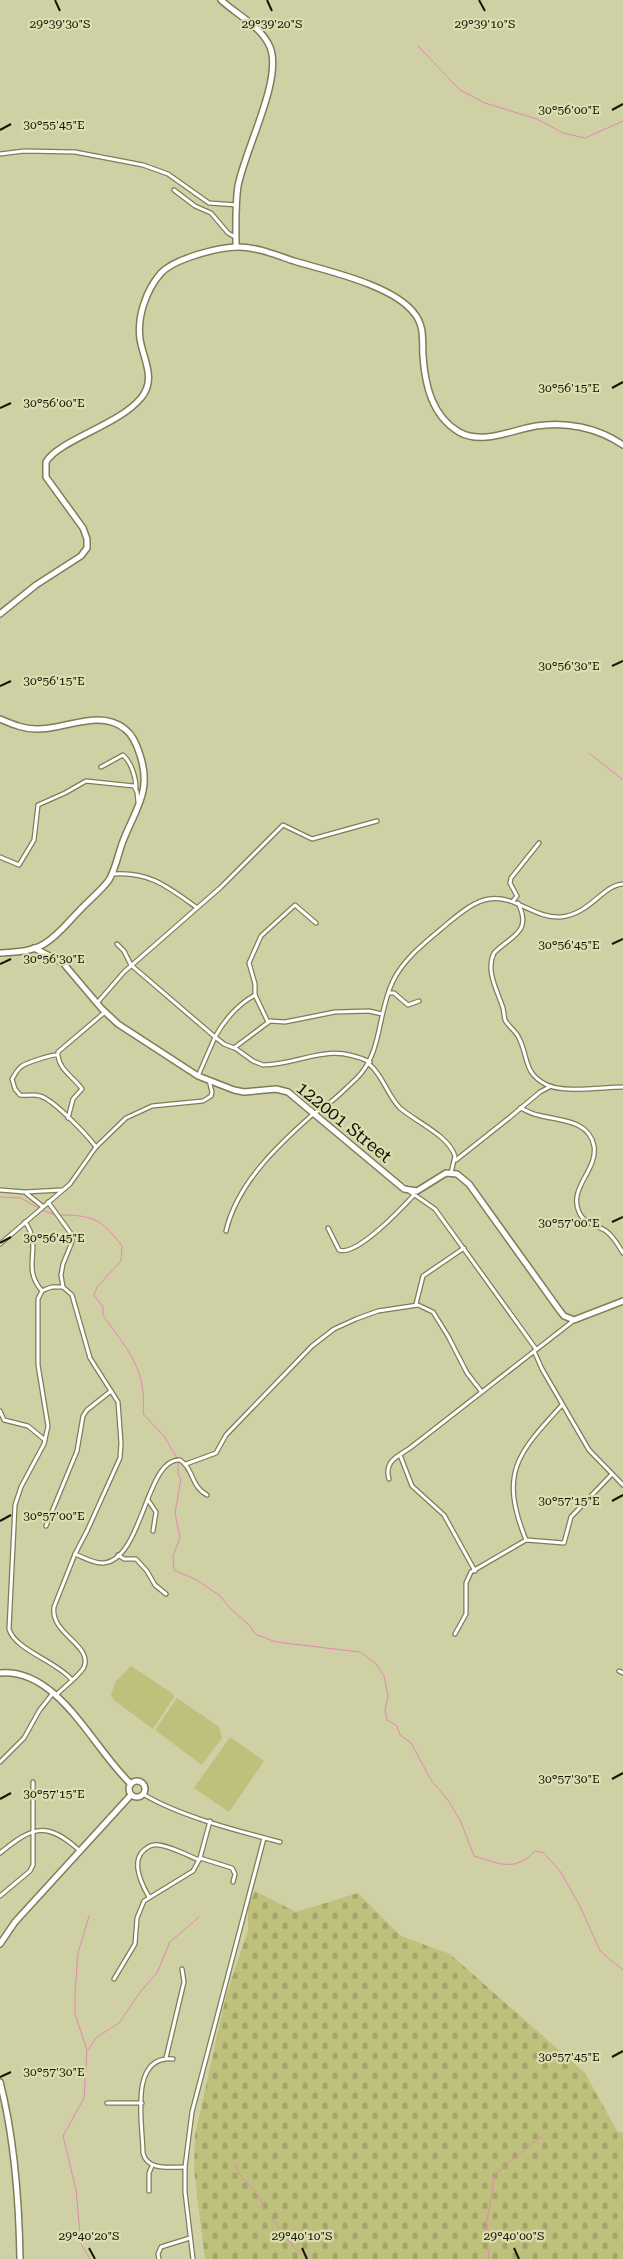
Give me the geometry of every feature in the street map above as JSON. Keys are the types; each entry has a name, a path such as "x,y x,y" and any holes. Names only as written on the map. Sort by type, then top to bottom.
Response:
{"street":[{"path":"221,0 264,37 269,45 273,61 273,76 242,171 237,205 236,247"},
{"path":"0,154 24,151 75,152 143,165 168,174 209,202 237,205"},
{"path":"174,190 195,206 211,213 236,238"},
{"path":"0,614 36,585 81,556 87,548 87,538 83,528 46,477 46,462 58,450 125,412 145,392 149,380 149,371 140,340 140,323 144,304 157,278 170,266 181,260 236,247 271,254 362,282 407,305 417,316 421,325 426,386 444,419 460,432 479,437 535,426 566,425 600,432 623,445"},
{"path":"0,719 24,728 37,729 89,721 111,722 119,725 132,736 144,770 145,789 112,874 102,888 58,934 34,948 0,953"},
{"path":"101,767 124,755 130,764 136,781 139,808"},
{"path":"0,857 19,865 34,840 38,804 40,802 61,795 86,781 136,788"},
{"path":"97,1003 131,965 236,873 283,825 312,839 377,821"},
{"path":"513,901 517,898 510,883 510,878 539,842"},
{"path":"112,874 127,873 146,876 163,884 196,907"},
{"path":"226,1231 231,1211 244,1187 270,1157 314,1114 329,1104 369,1063 388,992 400,969 437,932 470,906 489,898 513,901 547,916 569,916 593,903 611,887 623,884"},
{"path":"518,903 522,915 522,925 514,938 494,954 492,976 505,1020 518,1036 530,1071 551,1086"},
{"path":"268,1022 256,995 249,963 261,936 295,905 316,923"},
{"path":"117,944 124,951 131,965 224,1044 234,1048 253,1061 263,1064 334,1052 351,1054 369,1063 375,1069 389,1095 400,1107 443,1141 454,1153 455,1160 451,1173"},
{"name":"122001 Street","path":"34,948 63,963 105,1012 122,1027 198,1076 208,1080 244,1092 282,1089 409,1191"},
{"path":"388,992 394,993 408,1005 419,1001"},
{"path":"198,1076 216,1037 233,1012 256,995"},
{"path":"234,1048 268,1022 285,1022 335,1012 370,1011 382,1014"},
{"path":"96,1146 83,1130 45,1098 20,1095 15,1089 12,1080 24,1065 52,1054 57,1055 105,1012"},
{"path":"57,1055 67,1074 82,1089 73,1099 68,1118"},
{"path":"0,1244 74,1179 96,1146 126,1118 142,1110 163,1104 198,1103 208,1098 212,1092 208,1080"},
{"path":"455,1160 540,1092 551,1086 623,1087"},
{"path":"520,1108 535,1115 576,1124 588,1133 594,1145 594,1158 580,1186 577,1199 578,1210 582,1218 610,1235 623,1252"},
{"path":"409,1191 422,1189 443,1175 451,1173 462,1177 469,1184 560,1311 567,1318 574,1320"},
{"path":"0,1190 25,1192 63,1189"},
{"path":"409,1191 435,1209 464,1248 535,1350 542,1369 589,1450 623,1485"},
{"path":"25,1192 42,1206"},
{"path":"328,1228 339,1250 349,1250 370,1237 414,1195"},
{"path":"48,1202 72,1235 72,1242 63,1264 61,1275 63,1287"},
{"path":"25,1222 34,1237 32,1277 42,1291"},
{"path":"416,1305 423,1276 464,1248"},
{"path":"0,1762 24,1738 39,1711 55,1694 72,1679 83,1668 85,1661 76,1644 58,1627 54,1612 75,1554 120,1458 119,1408 111,1391 90,1358 72,1295 63,1287 52,1286 42,1291 38,1299 37,1309 38,1365 48,1421 45,1440 15,1505 9,1630 14,1639 57,1666 72,1679"},
{"path":"389,1479 388,1466 392,1460 574,1320 623,1302"},
{"path":"186,1464 216,1453 226,1435 302,1357 334,1330 356,1319 378,1312 416,1305 433,1312 467,1373 481,1391"},
{"path":"46,1526 78,1451 84,1416 87,1410 111,1391"},
{"path":"526,1540 513,1500 515,1469 525,1449 562,1405"},
{"path":"0,1411 4,1420 28,1426 45,1440"},
{"path":"400,1455 412,1486 444,1515 470,1558 475,1571"},
{"path":"75,1554 100,1563 109,1562 118,1554 132,1538 148,1499 165,1466 177,1460 186,1464 196,1487 207,1495"},
{"path":"455,1634 466,1614 466,1583 471,1572 526,1540 564,1543 571,1517 612,1474"},
{"path":"148,1499 156,1512 153,1531"},
{"path":"118,1554 124,1559 136,1559 147,1571 154,1584 166,1594"},
{"path":"0,1673 29,1677 55,1694 106,1757 131,1784"},
{"path":"0,1896 32,1868 34,1831 33,1782"},
{"path":"131,1784 142,1783 145,1789 144,1794"},
{"path":"131,1784 129,1791 131,1795"},
{"path":"131,1795 136,1797 144,1794"},
{"path":"144,1794 159,1803 280,1842"},
{"path":"0,1944 15,1922 131,1795"},
{"path":"114,1979 135,1944 137,1918 144,1902 149,1897 190,1874 199,1859 210,1821"},
{"path":"0,1853 21,1836 34,1831 52,1832 69,1841 80,1851"},
{"path":"193,2259 186,2208 185,2167 192,2112 264,1838"},
{"path":"149,1897 140,1879 138,1860 142,1852 150,1846 158,1845 232,1868 235,1874 233,1882"},
{"path":"166,2058 184,1982 182,1970"},
{"path":"174,2059 166,2058 155,2062 146,2071 142,2081 143,2153 145,2159 152,2166 185,2167"},
{"path":"0,2082 10,2127 16,2177 20,2259"},
{"path":"107,2103 142,2103"},
{"path":"149,2190 148,2178 152,2166"},
{"path":"159,2259 158,2254 161,2247 190,2238"}],"green space":[{"path":"131,1666 173,1694 174,1697 153,1729 114,1700 111,1695 116,1681"},
{"path":"177,1698 219,1727 222,1738 202,1765 155,1730"},
{"path":"230,1737 264,1761 229,1812 194,1788"},
{"path":"255,1891 296,1912 358,1893 401,1936 450,1954 585,2073 617,2131 623,2133 623,2259 205,2259 194,2169 195,2135 226,1996 248,1930 248,1907"}],"waterway":[{"path":"418,46 460,90 485,103 537,119 563,133 585,138 623,121"},
{"path":"589,753 623,780"},
{"path":"0,1197 21,1198 38,1208"},
{"path":"41,1210 56,1215"},
{"path":"61,1215 82,1216 96,1221 109,1230 122,1246 121,1261 97,1287 94,1295 103,1307 103,1315 127,1350 138,1372 142,1384 143,1414 164,1436 177,1458"},
{"path":"178,1461 178,1474 181,1479 175,1513 180,1538 173,1556 174,1570 197,1580 219,1595 250,1626 255,1634 276,1642 360,1652 376,1664 384,1676 388,1696 385,1710 387,1720 397,1726 400,1735 411,1743 431,1780 448,1800 461,1822 474,1856 499,1863 513,1864 527,1858 535,1851 544,1853 560,1871 580,1906 600,1951 623,1970"},
{"path":"89,1916 78,1953 75,1991 75,2014 87,2050 84,2098 63,2136 76,2190 81,2244 90,2259"},
{"path":"88,2050 97,2037 119,2023 141,1991 157,1973 170,1942 199,1917"},
{"path":"489,2259 486,2226 495,2174 544,2134"},
{"path":"234,2163 240,2175 261,2199 264,2211"},
{"path":"272,2219 294,2247 307,2259"}]}
